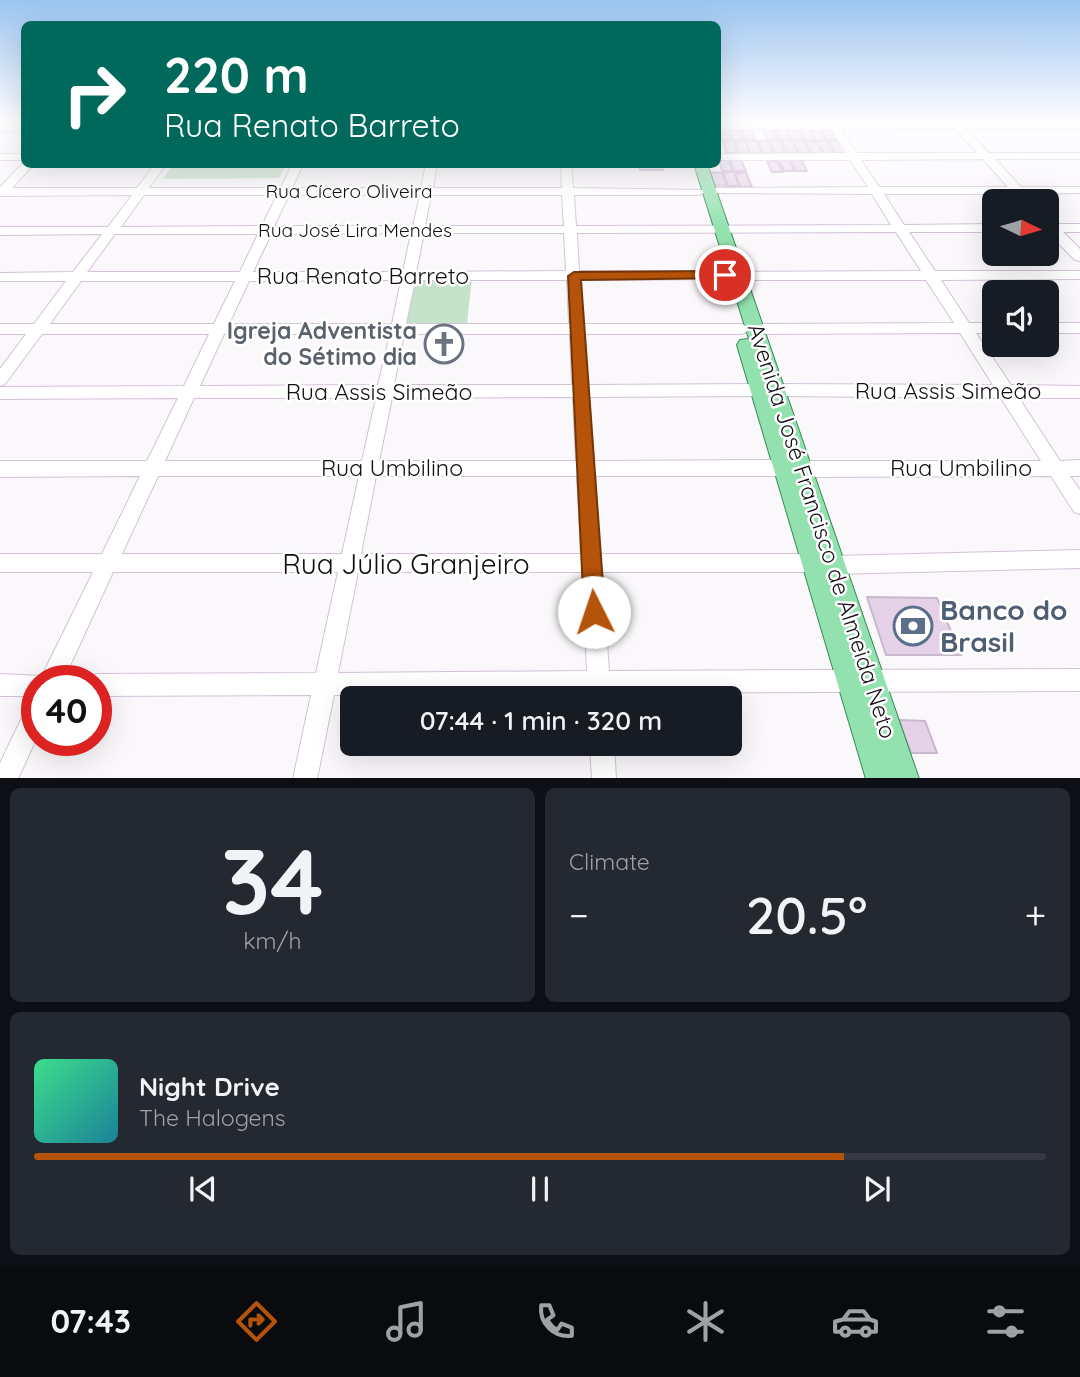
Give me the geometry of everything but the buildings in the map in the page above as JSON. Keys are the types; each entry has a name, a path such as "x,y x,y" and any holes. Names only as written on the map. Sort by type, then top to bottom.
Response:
{"main road":[{"name":"Avenida José Francisco de Almeida Neto","path":"693,168 704,191 861,682 904,778"},
{"name":"Avenida José Francisco de Almeida Neto","path":"701,168 704,191"},
{"name":"Avenida José Francisco de Almeida Neto","path":"861,682 881,778"}],"street":[{"path":"721,157 812,156"},
{"path":"853,156 1080,506"},
{"path":"987,156 1017,189"},
{"path":"0,157 21,157"},
{"path":"0,192 25,168"},
{"path":"0,380 158,168"},
{"path":"59,665 296,168"},
{"path":"304,778 431,168"},
{"path":"566,168 599,686"},
{"name":"Rua Cícero Oliveira","path":"0,192 982,190"},
{"name":"Rua Cícero Oliveira","path":"1059,190 1080,190"},
{"path":"1059,227 1080,228"},
{"name":"Rua José Lira Mendes","path":"0,231 982,228"},
{"path":"1059,236 1080,257"},
{"name":"Rua Renato Barreto","path":"0,276 1080,275"},
{"path":"0,329 982,328"},
{"path":"1059,328 1080,328"},
{"name":"Rua Assis Simeão","path":"0,393 1080,391"},
{"name":"Rua Umbilino","path":"0,469 1080,468"},
{"name":"Rua Júlio Granjeiro","path":"0,563 822,564 1080,559"},
{"path":"742,687 861,682 1080,680"},
{"path":"0,685 21,685"},
{"path":"112,685 363,686"},
{"path":"5,778 21,745"},
{"path":"603,756 604,778"}],"green space":[{"path":"171,168 284,168 279,178 163,179"},
{"path":"414,277 472,277 467,324 404,324"}],"place":[{"name":"Igreja Adventista do Sétimo dia","path":"444,344"},
{"name":"Banco do Brasil","path":"913,626"}],"route":[{"path":"594,612 574,276 725,275"}]}
